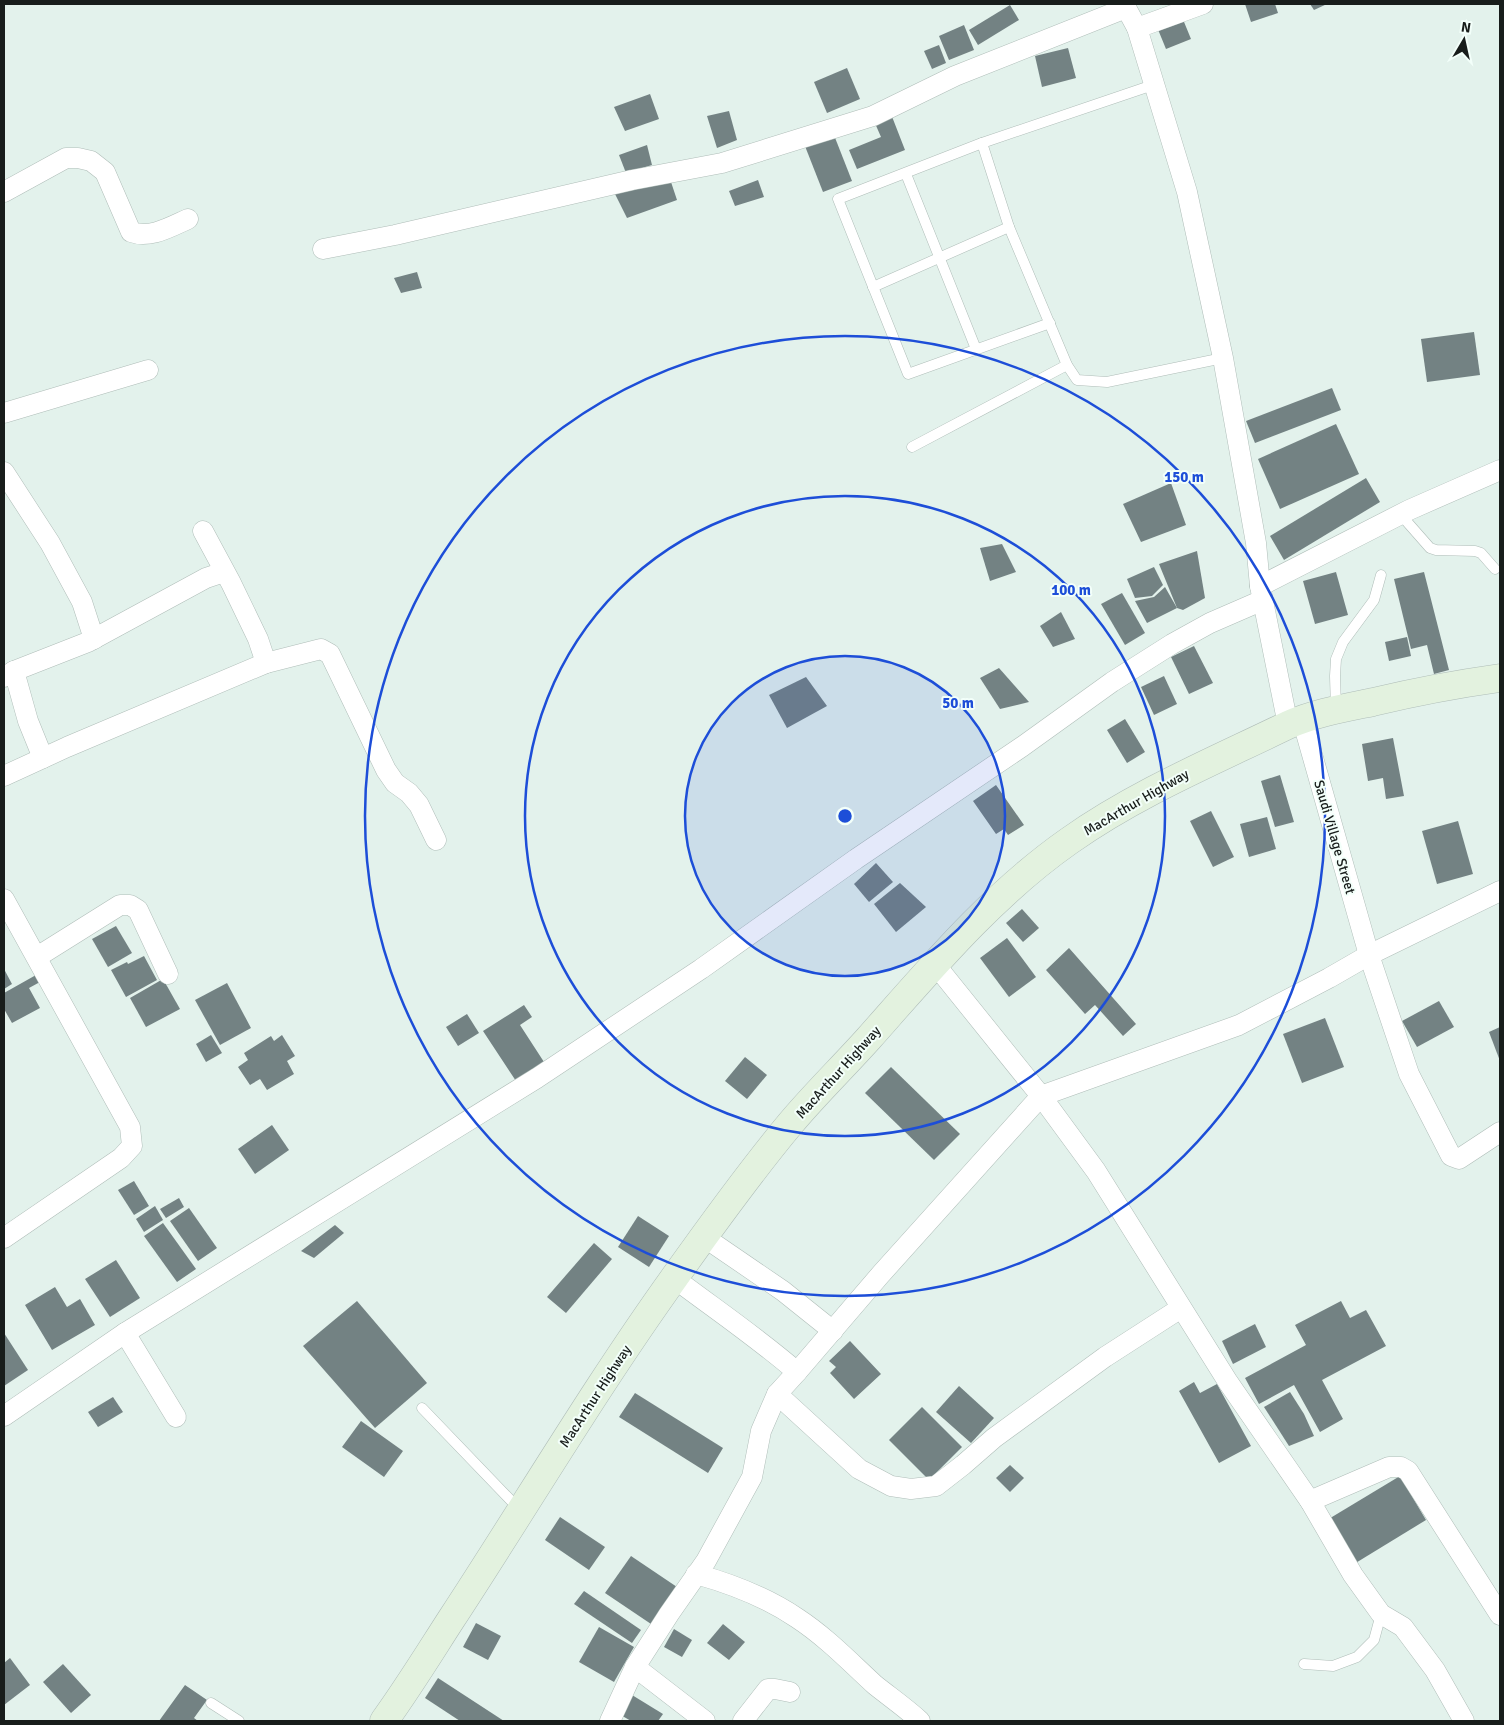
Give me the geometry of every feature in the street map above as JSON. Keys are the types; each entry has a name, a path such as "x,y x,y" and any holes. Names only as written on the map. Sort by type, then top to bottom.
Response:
{"main road":[{"name":"MacArthur Highway","path":"384,1721 620,1357 746,1178 791,1122 866,1042 934,963 996,902 1071,840 1135,800 1195,769 1295,722 1336,710 1455,684 1500,678"}],"street":[{"path":"1137,28 1203,4"},
{"path":"322,249 395,235 632,180 722,163 873,116 955,76 1125,6"},
{"name":"Saudi Village Street","path":"1125,6 1137,28 1187,192 1223,358 1256,542 1262,593 1295,722 1369,955 1409,1074 1451,1156 1458,1159 1500,1132"},
{"path":"4,192 66,158 78,158 91,161 105,172 130,232 139,235 160,231 188,219"},
{"path":"4,413 148,370"},
{"path":"4,1416 125,1333 554,1067 701,969 856,859 1023,746 1112,682 1172,644 1401,515 1500,470"},
{"path":"4,472 50,543 82,602 94,639"},
{"path":"203,530 258,639 266,663"},
{"path":"44,758 9,674 94,639 206,578 224,572"},
{"path":"4,776 266,663 321,649 330,654 386,770 395,783 409,793 419,805 436,840"},
{"path":"610,1721 635,1667 706,1561 752,1477 761,1431 777,1394 1040,1096 1239,1025 1369,955 1500,891"},
{"path":"4,899 130,1127 132,1146 121,1158 4,1238"},
{"path":"37,957 120,906 130,904 138,910 168,974"},
{"path":"934,963 1040,1096 1096,1171 1228,1382 1310,1501 1353,1575 1381,1614 1403,1627 1435,1670 1464,1721"},
{"path":"704,1237 783,1291 833,1331"},
{"path":"674,1278 727,1316 796,1372"},
{"path":"777,1394 859,1469 891,1486 911,1488 936,1486 994,1438 1105,1357 1181,1308"},
{"path":"125,1333 176,1417"},
{"path":"1310,1501 1389,1467 1401,1467 1408,1471 1500,1615"},
{"path":"696,1574 729,1583 751,1592 797,1617 920,1721"},
{"path":"635,1667 706,1721"},
{"path":"743,1721 768,1689 790,1692"}],"lane":[{"path":"1050,322 908,374 838,200 982,143 1153,84"},
{"path":"982,143 1009,226 1067,365 1077,380 1107,382 1223,358"},
{"path":"906,174 976,349"},
{"path":"873,287 1009,226"},
{"path":"912,447 1067,365"},
{"path":"1401,515 1430,548 1436,550 1475,551 1481,553 1495,569"},
{"path":"1336,710 1336,658 1343,642 1374,600 1381,575"},
{"path":"422,1408 521,1510"},
{"path":"1304,1664 1333,1666 1357,1657 1374,1640 1381,1614"},
{"path":"211,1703 239,1721"}],"building":[{"path":"1245,4 1275,4 1278,13 1251,22"},
{"path":"1310,4 1327,4 1314,10"},
{"path":"1010,5 1019,20 978,45 969,30"},
{"path":"1182,17 1191,39 1166,49 1157,27"},
{"path":"964,25 974,50 949,60 939,36"},
{"path":"939,45 946,63 932,69 924,51"},
{"path":"1068,48 1076,78 1042,87 1035,56"},
{"path":"847,68 860,99 827,113 814,82"},
{"path":"650,94 659,119 625,131 614,107"},
{"path":"729,111 737,140 717,148 707,116"},
{"path":"891,114 905,150 857,169 849,150 881,137 874,121"},
{"path":"832,130 852,181 823,192 803,141"},
{"path":"647,145 652,165 626,173 619,155"},
{"path":"669,176 677,200 627,218 614,192"},
{"path":"758,180 764,197 735,206 729,191"},
{"path":"417,272 422,288 401,293 394,278"},
{"path":"1474,332 1480,375 1427,382 1421,339"},
{"path":"1332,388 1341,410 1255,443 1246,421"},
{"path":"1336,424 1359,474 1280,509 1258,459"},
{"path":"1366,478 1380,502 1284,560 1270,536"},
{"path":"1171,483 1186,525 1141,542 1123,504"},
{"path":"1002,544 1016,572 990,581 980,548"},
{"path":"1197,551 1205,598 1183,610 1177,608 1159,564"},
{"path":"1154,567 1163,585 1152,596 1135,598 1127,579"},
{"path":"1336,572 1348,615 1315,624 1303,581"},
{"path":"1424,572 1449,670 1434,674 1427,645 1411,649 1394,579"},
{"path":"1165,587 1177,608 1147,623 1135,601 1154,597"},
{"path":"1122,593 1145,633 1125,645 1101,604"},
{"path":"1061,612 1075,639 1053,647 1040,626"},
{"path":"1407,637 1411,656 1389,661 1385,642"},
{"path":"1194,646 1213,683 1189,694 1171,657"},
{"path":"999,668 1029,702 1000,709 980,678"},
{"path":"1164,676 1177,704 1154,715 1141,687"},
{"path":"806,677 827,706 787,728 769,695"},
{"path":"1125,719 1145,752 1127,763 1107,730"},
{"path":"1393,738 1404,796 1386,799 1383,778 1368,781 1362,744"},
{"path":"1280,775 1294,822 1275,827 1261,781"},
{"path":"996,785 1024,825 1008,835 1004,829 996,834 973,801"},
{"path":"1211,811 1234,857 1213,867 1190,821"},
{"path":"1267,817 1276,849 1249,857 1240,824"},
{"path":"1458,821 1473,874 1437,884 1422,831"},
{"path":"876,863 893,882 869,902 854,884"},
{"path":"900,883 926,907 896,932 874,904"},
{"path":"1022,909 1039,928 1023,942 1006,923"},
{"path":"116,926 132,953 108,967 92,939"},
{"path":"1007,938 1036,977 1009,997 980,958"},
{"path":"1069,948 1136,1024 1123,1036 1095,1005 1085,1014 1046,970"},
{"path":"144,956 157,980 126,997 111,970"},
{"path":"4,969 12,984 4,989"},
{"path":"36,975 40,982 29,988 40,1008 12,1023 4,1009 4,993"},
{"path":"163,979 180,1009 146,1027 130,998"},
{"path":"227,983 251,1028 220,1045 195,1000"},
{"path":"1439,1001 1454,1027 1417,1047 1402,1021"},
{"path":"524,1005 532,1017 520,1025 544,1062 516,1081 483,1031"},
{"path":"467,1014 479,1033 458,1046 446,1027"},
{"path":"1325,1018 1344,1067 1302,1083 1283,1034"},
{"path":"1500,1027 1500,1061 1489,1032"},
{"path":"211,1035 222,1053 206,1062 196,1044"},
{"path":"282,1035 295,1056 287,1061 294,1074 267,1090 260,1079 250,1085 238,1067 248,1060 244,1053 271,1036 274,1041"},
{"path":"745,1057 767,1075 747,1099 725,1081"},
{"path":"891,1067 960,1134 934,1160 865,1093"},
{"path":"272,1125 289,1150 255,1174 238,1149"},
{"path":"134,1181 149,1206 134,1215 118,1190"},
{"path":"179,1198 184,1207 166,1218 160,1209"},
{"path":"155,1206 163,1220 144,1232 136,1219"},
{"path":"189,1208 217,1248 198,1261 170,1221"},
{"path":"638,1216 669,1236 649,1267 618,1247"},
{"path":"163,1223 196,1269 177,1282 144,1236"},
{"path":"335,1225 344,1233 314,1258 301,1251"},
{"path":"594,1243 612,1259 566,1313 547,1297"},
{"path":"116,1260 140,1298 110,1317 85,1279"},
{"path":"55,1287 67,1307 80,1299 95,1325 52,1350 25,1305"},
{"path":"357,1301 427,1383 375,1428 303,1346"},
{"path":"1341,1301 1350,1318 1366,1310 1386,1346 1322,1380 1343,1419 1320,1432 1294,1385 1259,1404 1245,1378 1306,1345 1295,1325"},
{"path":"1255,1324 1266,1347 1233,1364 1222,1341"},
{"path":"4,1333 28,1370 4,1386"},
{"path":"850,1341 881,1374 854,1399 830,1373 836,1367 829,1361"},
{"path":"1194,1382 1200,1393 1217,1384 1251,1446 1219,1463 1179,1391"},
{"path":"959,1386 994,1418 971,1443 936,1412"},
{"path":"1290,1392 1304,1414 1314,1436 1289,1446 1264,1407"},
{"path":"635,1393 723,1448 708,1473 619,1417"},
{"path":"113,1397 123,1412 98,1427 88,1412"},
{"path":"922,1407 962,1447 929,1480 889,1440"},
{"path":"361,1421 403,1451 384,1477 342,1447"},
{"path":"1010,1465 1024,1478 1010,1492 996,1478"},
{"path":"1400,1476 1426,1520 1354,1564 1327,1520"},
{"path":"560,1517 605,1547 589,1570 545,1540"},
{"path":"631,1556 677,1587 651,1624 605,1593"},
{"path":"584,1591 641,1630 632,1643 574,1604"},
{"path":"476,1623 501,1636 488,1660 463,1647"},
{"path":"723,1624 745,1642 729,1660 707,1643"},
{"path":"599,1627 634,1647 614,1682 579,1662"},
{"path":"674,1629 692,1640 682,1657 664,1647"},
{"path":"10,1658 30,1685 4,1705 4,1663"},
{"path":"63,1664 91,1695 71,1713 43,1682"},
{"path":"438,1678 504,1721 460,1721 425,1698"},
{"path":"185,1685 207,1700 194,1718 198,1721 159,1721"},
{"path":"632,1695 663,1714 658,1721 631,1721 619,1714"}]}
